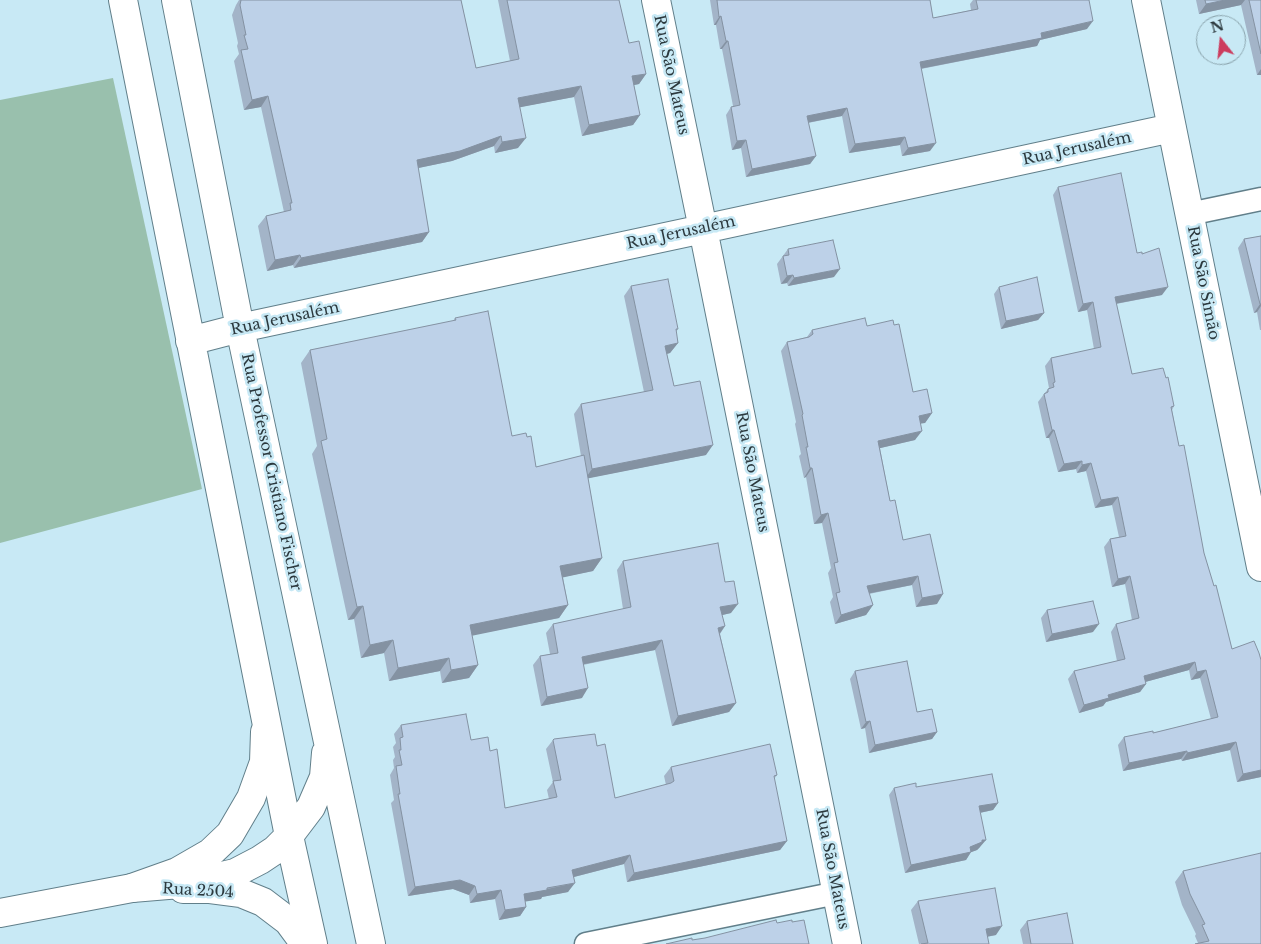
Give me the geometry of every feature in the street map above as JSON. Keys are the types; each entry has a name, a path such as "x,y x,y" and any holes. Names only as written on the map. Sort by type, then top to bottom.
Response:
{"main road":[{"path":"123,0 289,836 313,944"},
{"name":"Rua Professor Cristiano Fischer","path":"176,0 240,328 371,944"},
{"name":"Rua São Mateus","path":"656,0 848,944"},
{"name":"Rua São Simão","path":"1146,0 1261,566"},
{"name":"Rua Jerusalém","path":"190,341 240,328 1172,128"},
{"name":"Rua 2504","path":"0,914 132,888 177,872 210,854 230,834 251,798 264,762 266,719"},
{"path":"132,888 192,883 235,873 275,850 289,836 311,808 324,777 327,734"},
{"name":"Rua 2504","path":"132,888 210,889 241,893 263,902 288,921 305,944"}],"street":[{"path":"1189,214 1261,199"},
{"path":"586,944 837,893"}],"green space":[{"path":"113,78 202,489 0,543 0,100"}],"building":[{"path":"241,0 461,0 476,68 519,59 507,0 619,0 629,43 639,41 646,74 632,76 640,115 589,125 581,86 518,98 526,138 502,142 501,136 460,151 417,160 429,232 301,258 300,255 275,260 266,216 291,210 290,203 292,203 268,96 252,100 241,50 248,49 244,35 246,35 240,5"},
{"path":"717,0 930,0 933,18 978,9 976,0 1089,0 1093,21 1041,33 1042,38 920,62 936,143 908,148 905,137 855,144 847,108 807,116 816,156 752,169 746,140 737,141 731,107 740,105 728,41 726,41 721,16 719,17"},
{"path":"1205,0 1225,0 1206,4"},
{"path":"1249,0 1261,0 1261,54"},
{"path":"1121,173 1137,253 1142,252 1142,254 1159,248 1168,287 1115,297 1132,374 1163,368 1166,378 1168,377 1174,406 1171,407 1179,446 1184,445 1204,553 1214,586 1216,585 1232,649 1254,641 1261,660 1261,770 1243,774 1236,742 1129,763 1124,737 1153,731 1153,733 1218,717 1206,670 1197,672 1195,662 1144,676 1146,684 1108,695 1109,698 1084,705 1074,671 1125,659 1116,624 1139,618 1130,576 1118,579 1110,539 1126,536 1118,497 1101,500 1091,463 1082,465 1082,461 1064,464 1054,430 1052,430 1044,394 1048,392 1048,389 1054,387 1053,383 1055,382 1051,358 1101,347 1093,302 1083,304 1058,187"},
{"path":"1261,236 1261,304 1260,304 1244,239"},
{"path":"833,240 840,269 794,278 793,275 787,276 783,256 789,255 788,249"},
{"path":"1037,277 1044,313 1006,321 999,287"},
{"path":"668,279 678,329 676,329 678,343 665,346 674,386 700,381 713,445 592,469 581,404 653,390 631,286"},
{"path":"488,311 512,436 526,433 527,437 531,436 536,467 584,455 602,558 560,566 568,605 470,625 478,665 451,670 449,658 398,668 393,640 370,645 363,606 357,607 321,441 327,439 310,350 456,320 455,318"},
{"path":"865,318 867,326 893,320 894,325 899,324 913,392 927,389 932,413 919,416 922,431 878,441 890,501 895,500 903,540 930,534 943,594 922,598 918,576 867,586 873,605 841,615 836,593 840,592 834,563 838,562 828,513 821,515 812,468 810,468 803,414 787,342 809,337 813,334 812,330"},
{"path":"718,543 725,582 734,581 738,604 720,607 725,626 718,628 736,703 678,716 662,640 582,657 588,688 547,697 540,656 558,653 553,624 631,607 623,561"},
{"path":"1093,601 1099,624 1052,634 1047,610"},
{"path":"907,661 917,712 932,709 937,732 875,745 870,721 866,722 855,671"},
{"path":"466,714 471,740 488,737 490,751 497,749 505,808 557,797 553,781 561,780 554,739 595,734 597,746 605,744 615,798 671,783 674,781 671,767 770,744 777,775 774,776 787,841 634,873 630,855 572,870 575,883 524,894 526,907 505,910 501,890 477,894 475,886 460,880 415,887 398,794 400,794 396,766 402,765 399,750 401,750 400,738 403,737 401,725"},
{"path":"992,774 998,803 979,806 986,840 982,840 982,842 970,847 971,852 911,865 894,788 916,783 916,787"},
{"path":"1261,853 1261,944 1195,944 1209,941 1202,925 1205,924 1190,894 1183,871"},
{"path":"995,888 1002,926 986,929 989,944 921,944 928,943 918,901"},
{"path":"1067,913 1073,944 1031,944 1027,921"},
{"path":"776,920 777,923 804,920 809,944 666,944 692,938 692,940 705,938"}]}
